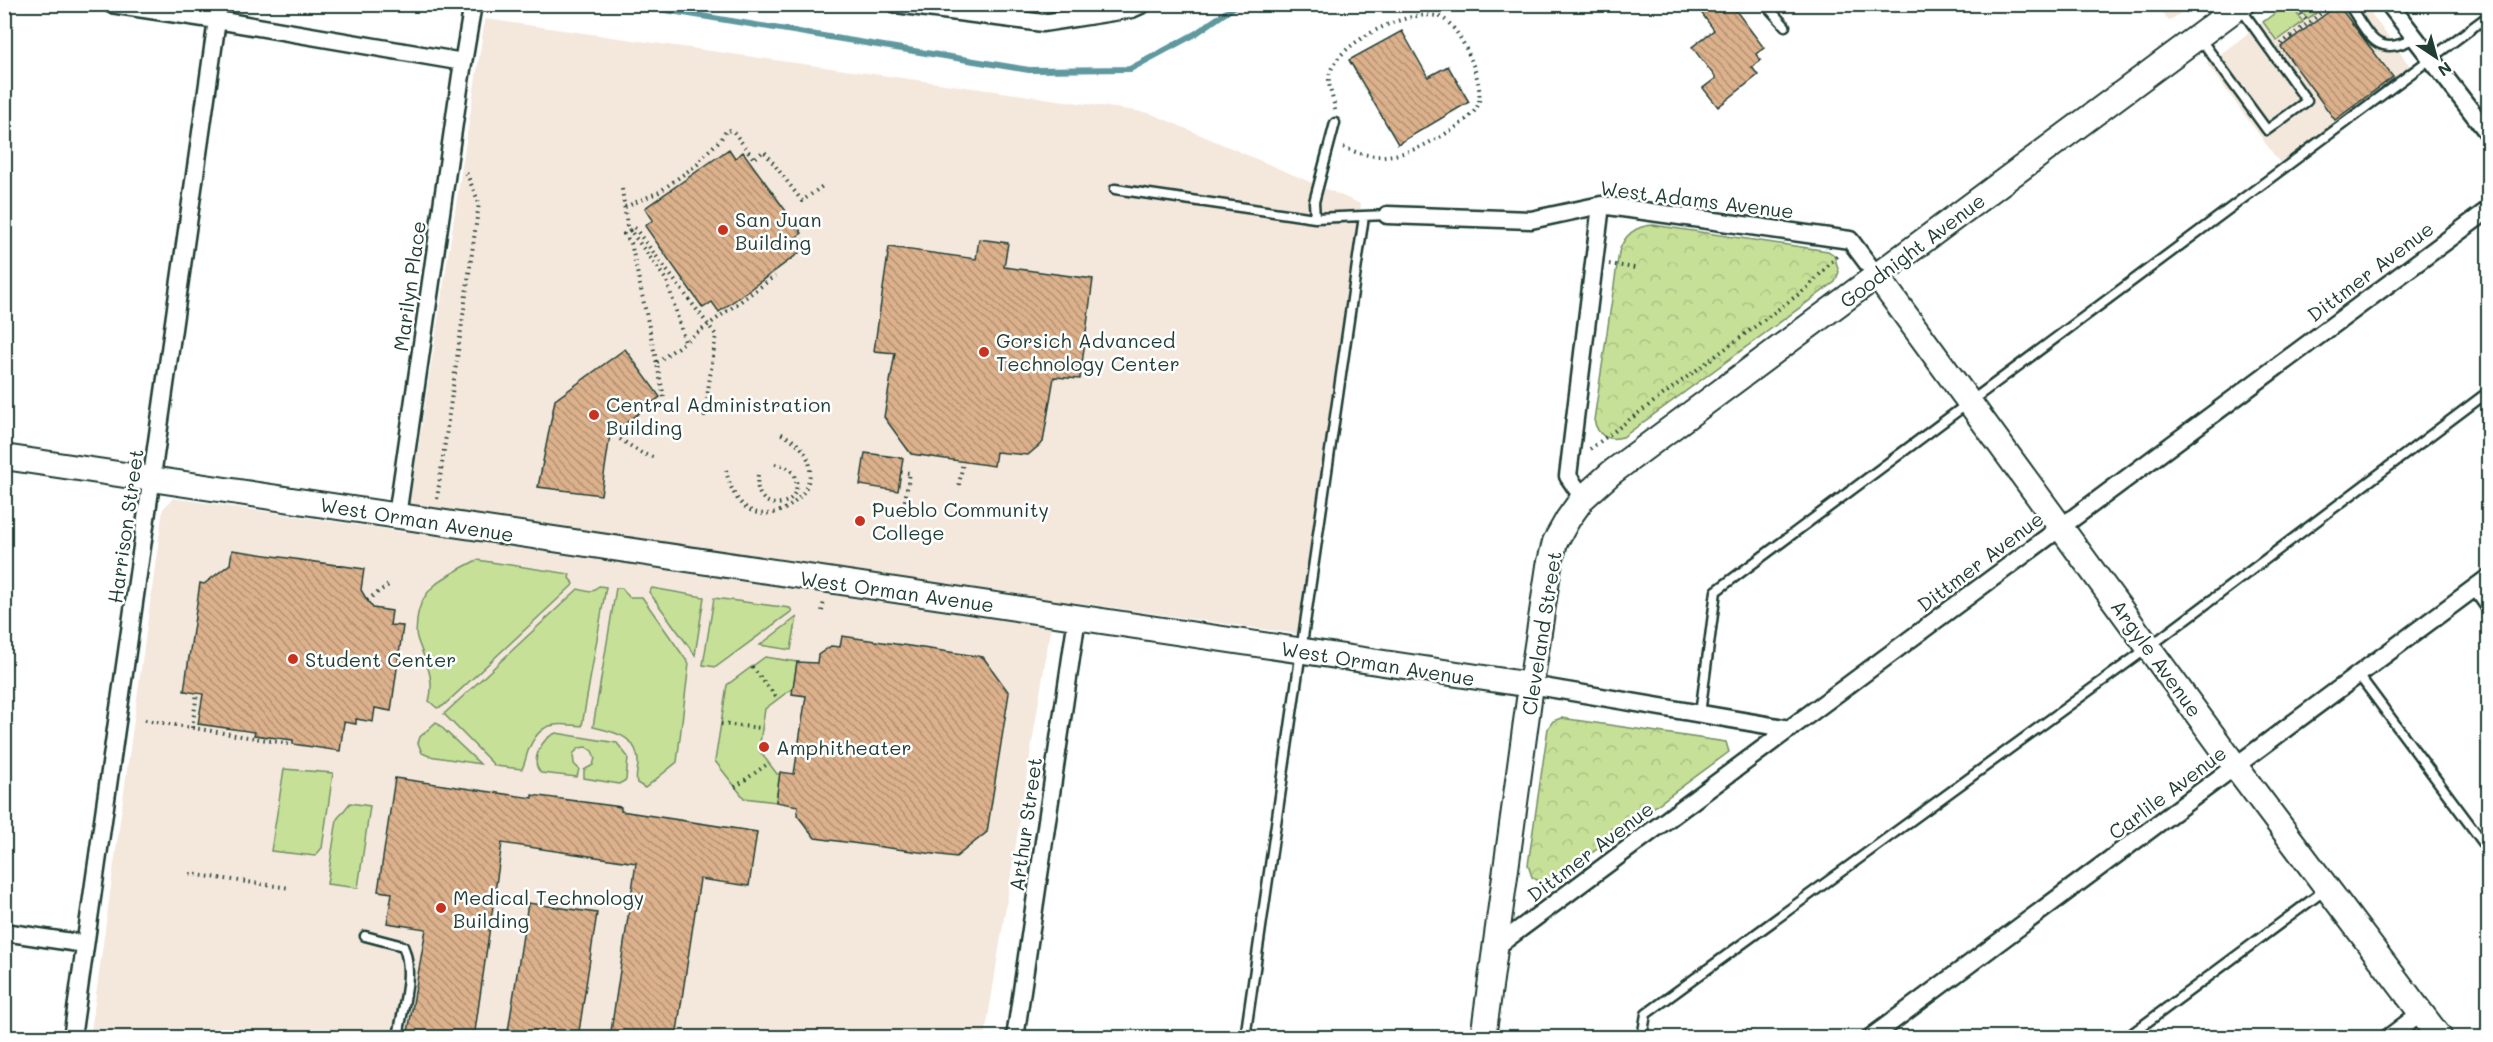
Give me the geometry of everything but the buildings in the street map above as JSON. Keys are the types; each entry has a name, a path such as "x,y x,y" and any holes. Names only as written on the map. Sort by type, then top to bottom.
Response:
{"street":[{"path":"111,4 463,62"},
{"path":"896,4 1043,23 1132,9 1143,4"},
{"path":"2389,4 2488,133"},
{"name":"Marilyn Place","path":"397,516 473,5"},
{"name":"Goodnight Avenue","path":"1583,498 1611,472 2241,6"},
{"name":"Harrison Street","path":"72,1038 217,20"},
{"path":"1583,498 1568,476 1601,205"},
{"name":"West Adams Avenue","path":"1387,215 1531,220 1601,205 1850,240"},
{"name":"Dittmer Avenue","path":"1497,946 2488,210"},
{"path":"1850,240 1877,276"},
{"name":"Argyle Avenue","path":"1877,276 2236,767 2440,1038"},
{"name":"West Orman Avenue","path":"4,457 1530,685 1790,729"},
{"name":"Cleveland Street","path":"1483,1038 1530,685 1549,566 1555,542 1583,498"},
{"path":"2482,583 2488,604"},
{"name":"Carlile Avenue","path":"1870,1038 2482,583"},
{"name":"Arthur Street","path":"1015,1038 1077,617"},
{"path":"4,932 85,944"},
{"path":"2388,1038 2421,1013"}],"lane":[{"path":"1765,4 1785,26"},
{"path":"2348,4 2377,43 2384,47 2398,46 2414,38"},
{"path":"2199,37 2267,130 2307,101 2241,6"},
{"path":"1700,714 1716,591 2488,16"},
{"path":"1315,219 1314,202 1335,123"},
{"path":"1115,189 1315,219 1387,215"},
{"path":"1245,1038 1303,651 1364,216"},
{"path":"1642,1038 1646,1014 2149,647 2488,392"},
{"path":"2358,674 2488,849"},
{"path":"2126,1038 2328,888"},
{"path":"365,936 403,946 408,957 398,1038"}],"path":[{"path":"2294,4 2308,23"},
{"path":"2271,51 2333,4"},
{"path":"1330,141 1350,150 1378,156 1398,155 1416,150 1471,114 1478,105 1478,75 1453,28 1440,17 1420,17 1399,21 1360,38 1340,55 1330,70 1329,84 1334,103 1335,123"},
{"path":"625,207 659,192 699,163 702,156 721,141 726,130 733,131 754,159 764,151 802,201 824,185"},
{"path":"437,499 479,203 464,167"},
{"path":"621,189 627,226 667,281 684,342"},
{"path":"664,397 631,243 624,234 634,227 716,335 704,418"},
{"path":"1569,464 1807,288 1820,277 1850,240"},
{"path":"1594,262 1635,268"},
{"path":"657,362 775,276"},
{"path":"726,470 730,487 745,507 770,514 783,511 793,505 803,494 808,481 809,467 805,453 796,442 780,434"},
{"path":"620,439 644,454 656,458"},
{"path":"958,485 963,462"},
{"path":"758,475 758,491 765,501 777,504 789,500 796,489 794,475 784,466 775,464"},
{"path":"901,472 910,473 904,505"},
{"path":"789,500 793,505"},
{"path":"368,600 390,584"},
{"path":"752,667 778,699"},
{"path":"192,728 197,693"},
{"path":"145,720 290,744"},
{"path":"721,724 762,729"},
{"path":"735,787 769,763"},
{"path":"190,874 290,888"}],"shaded area":[{"path":"2364,4 2410,66 2280,163 2207,64 2286,5"},
{"path":"2157,5 2192,5 2169,21"},
{"name":"Pueblo Community College","path":"485,19 1150,113 1361,204 1297,634 1074,602 1064,608 1054,607 985,1037 90,1038 163,509 173,498 405,532"}],"green space":[{"path":"2287,4 2291,5 2303,22 2277,41 2263,22"},
{"path":"2297,5 2329,5 2307,19"},
{"path":"1653,225 1828,251 1834,255 1839,272 1835,282 1623,437 1608,438 1601,434 1594,420 1619,252 1631,232"},
{"path":"477,560 570,574 569,578 574,584 443,706 437,708 429,701 430,676 416,636 419,608 424,598 438,582"},
{"path":"599,586 606,587 582,726 563,724 543,729 533,741 522,769 495,766 444,714 578,589 590,592"},
{"path":"616,588 622,588 629,597 642,597 689,664 677,762 645,788 637,783 637,754 629,741 616,733 593,727"},
{"path":"652,588 704,597 695,655 649,592"},
{"path":"714,598 790,608 792,611 716,667 703,665"},
{"path":"797,617 791,650 760,645"},
{"path":"765,657 797,662 793,690 765,709 759,750 777,774 780,774 776,802 744,798 715,761 727,685"},
{"path":"1561,718 1726,742 1729,752 1555,880 1542,883 1532,877 1528,865 1548,728 1553,721"},
{"path":"436,722 480,764 422,753 418,743 420,737"},
{"path":"556,733 617,743 628,757 626,780 619,784 584,778 584,770 593,765 595,758 592,751 586,747 579,748 573,754 574,764 579,769 577,777 541,773 536,762 539,750 546,740"},
{"path":"284,769 333,773 322,848 315,856 271,851"},
{"path":"350,803 370,806 358,888 327,884 337,819"}],"waterway":[{"path":"629,4 1029,70 1130,69 1195,34 1238,4"}],"place":[{"name":"San Juan Building","path":"723,230"},
{"name":"Gorsich Advanced Technology Center","path":"984,352"},
{"name":"Central Administration Building","path":"594,415"},
{"name":"Pueblo Community College","path":"860,521"},
{"name":"Student Center","path":"293,659"},
{"name":"Amphitheater","path":"764,747"},
{"name":"Medical Technology Building","path":"441,908"}]}
